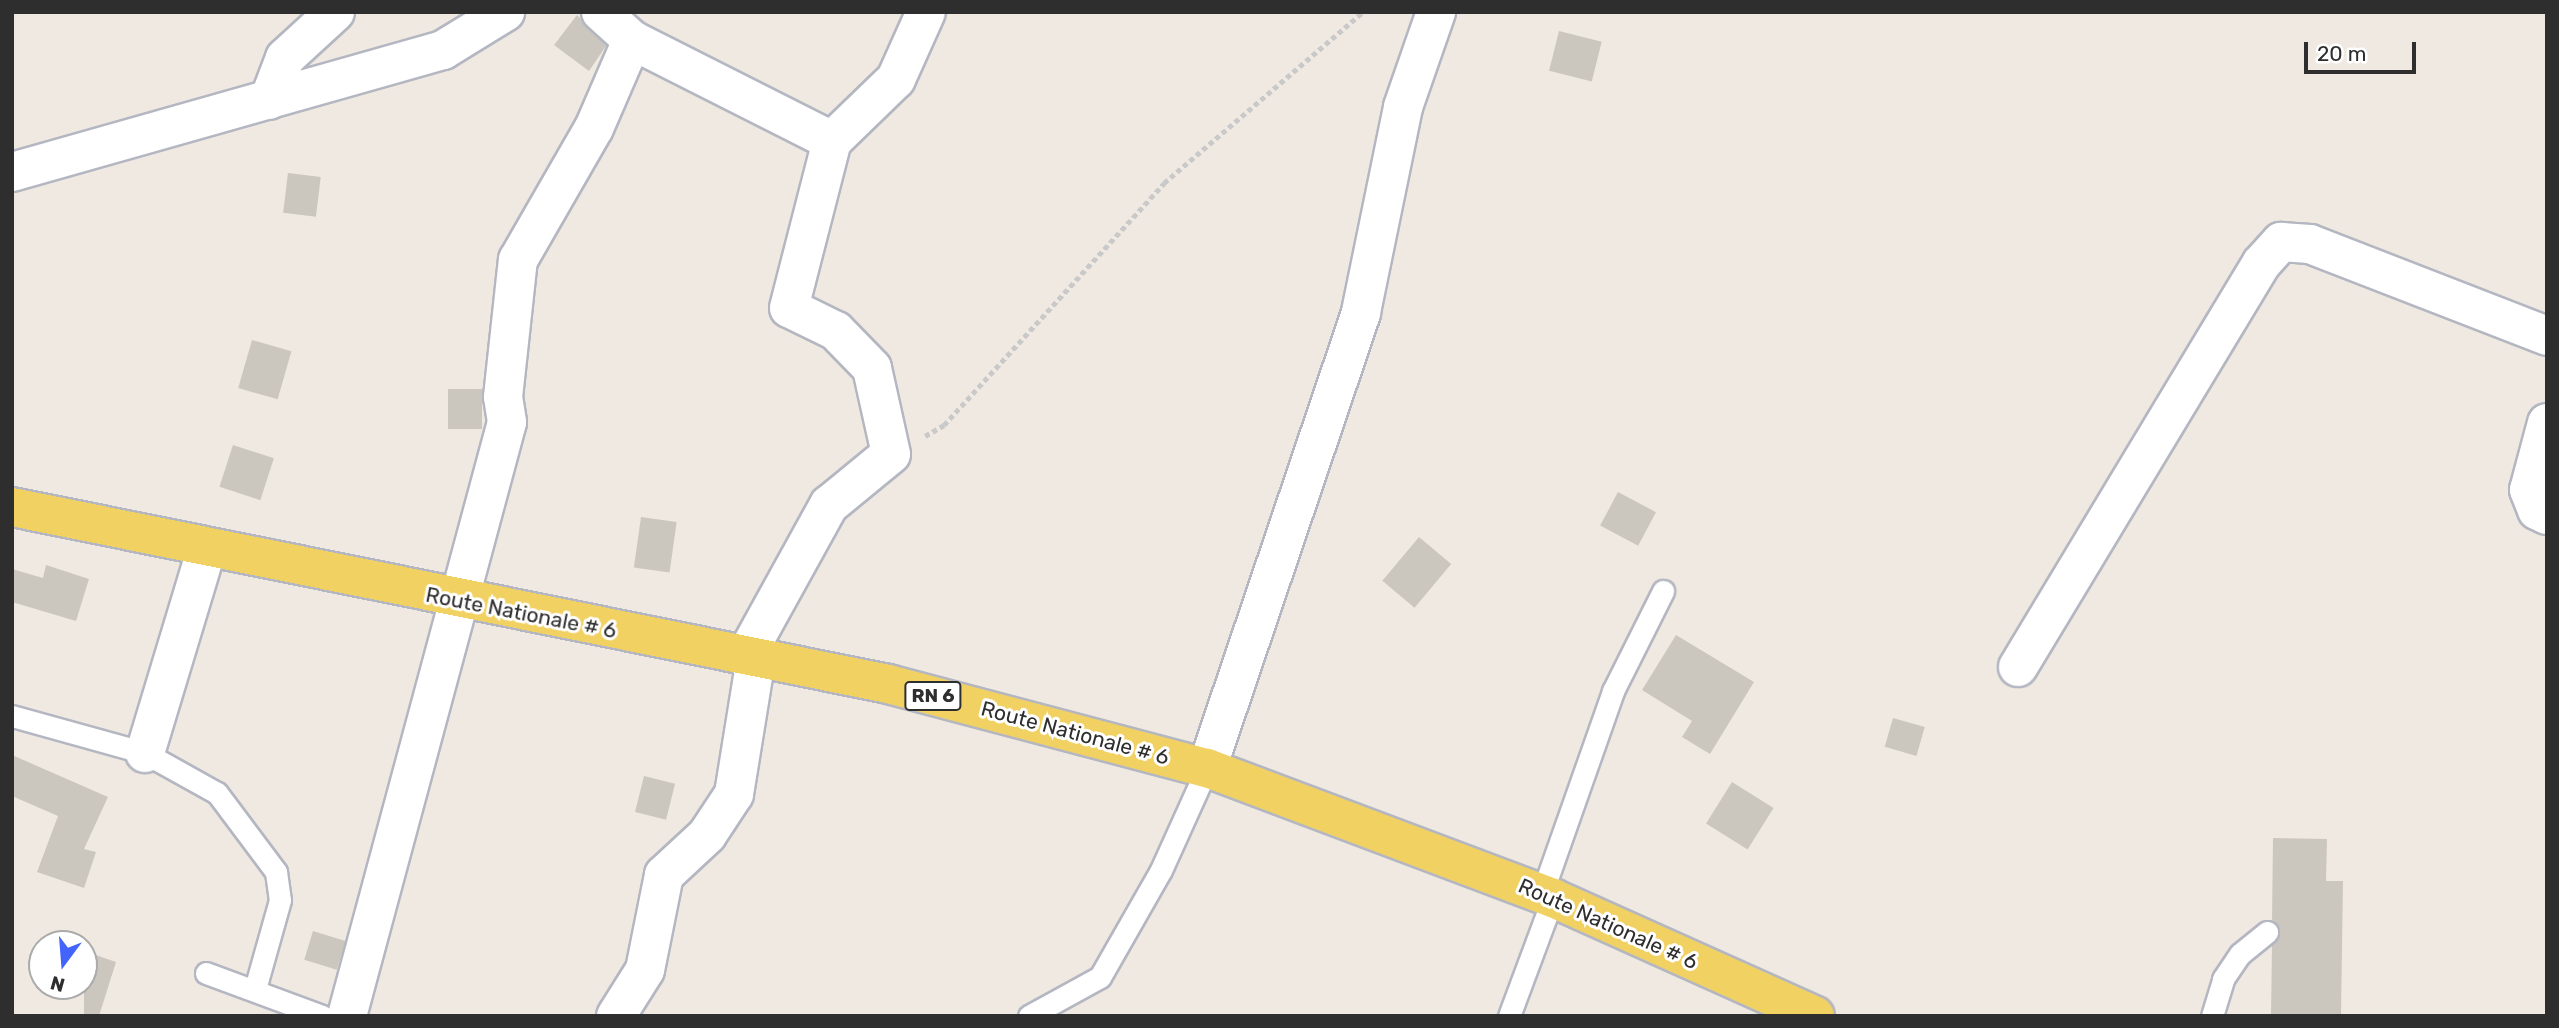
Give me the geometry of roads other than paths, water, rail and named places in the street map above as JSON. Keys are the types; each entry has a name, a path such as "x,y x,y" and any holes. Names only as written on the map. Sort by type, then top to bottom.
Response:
{"main road":[{"name":"Route Nationale # 6","path":"12,508 463,602 888,684 1207,768 1548,895 1815,1016"}],"street":[{"path":"269,100 285,58 335,12"},
{"path":"12,172 443,50 505,12"},
{"path":"601,12 632,40 832,141"},
{"path":"617,1016 645,970 664,875 707,835 734,794 750,658 829,505 891,454 872,368 836,331 789,307 832,141 896,79 926,12"},
{"path":"1207,768 1361,312 1403,107 1436,12"},
{"path":"348,1016 398,814 463,602 507,422 503,397 518,260 594,128 632,40"},
{"path":"2018,667 2261,264 2281,242 2310,244 2547,336"},
{"path":"2547,423 2529,490 2536,510 2547,515"},
{"path":"145,753 207,548"}],"lane":[{"path":"1509,1016 1614,691 1663,591"},
{"path":"12,716 145,753 217,793 276,872 280,900 255,989"},
{"path":"1029,1016 1100,978 1161,870 1207,768"},
{"path":"2212,1016 2223,979 2240,954 2267,932"},
{"path":"206,973 322,1016"}]}
